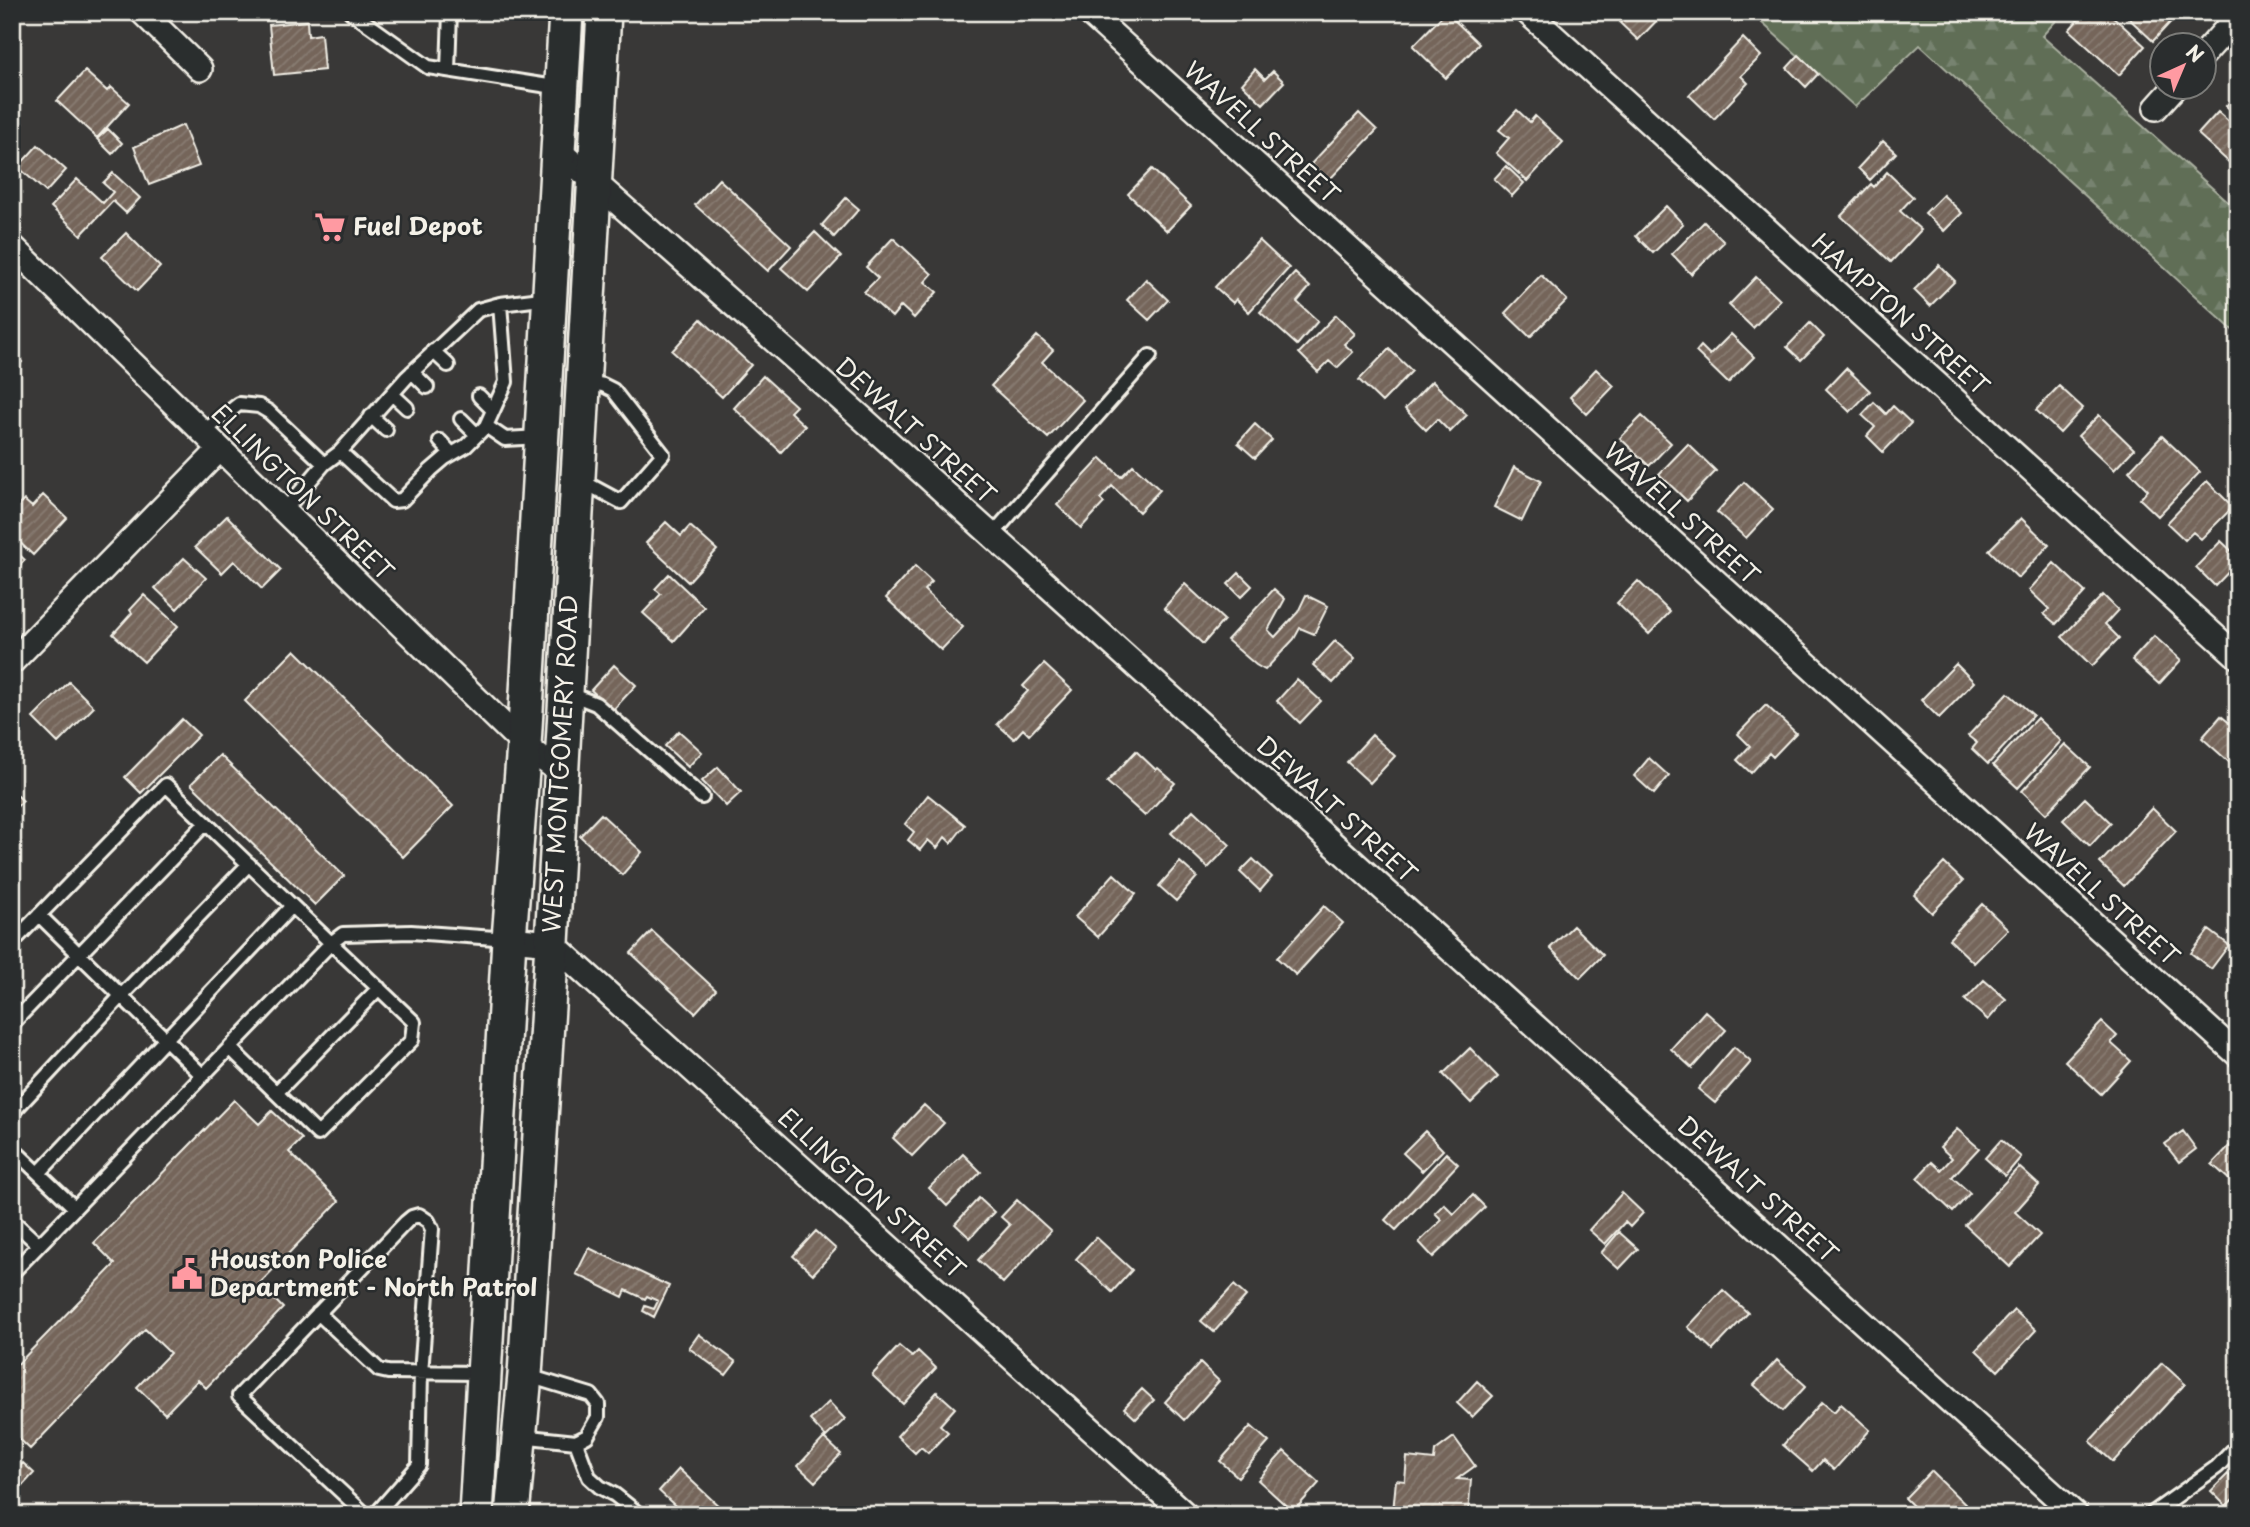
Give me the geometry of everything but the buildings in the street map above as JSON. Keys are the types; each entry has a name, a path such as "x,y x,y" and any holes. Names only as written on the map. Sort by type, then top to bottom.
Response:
{"main road":[{"name":"WEST MONTGOMERY ROAD","path":"476,1515 566,12"},
{"name":"WEST MONTGOMERY ROAD","path":"512,1515 524,1375 552,943 604,12"},
{"path":"486,1373 524,1375"}],"street":[{"path":"142,12 200,69"},
{"name":"WAVELL STREET","path":"1088,12 2238,1055"},
{"name":"HAMPTON STREET","path":"1527,12 2238,657"},
{"path":"2218,38 2238,16"},
{"path":"2156,108 2162,102"},
{"name":"DEWALT STREET","path":"557,149 992,535 2076,1515"},
{"name":"ELLINGTON STREET","path":"12,246 524,746 560,772"},
{"path":"12,662 220,449"},
{"path":"509,939 552,943"},
{"name":"ELLINGTON STREET","path":"552,943 1186,1515"}],"lane":[{"path":"351,12 428,67 561,88"},
{"path":"448,70 450,12"},
{"path":"284,511 324,464 340,452 412,372 478,310 500,304 549,298"},
{"path":"340,452 393,501 402,500 431,470 466,446 482,430 506,382 500,304"},
{"path":"433,351 448,365"},
{"path":"992,535 1150,356"},
{"path":"412,372 427,387"},
{"path":"577,478 621,502 663,454 613,390 583,381"},
{"path":"392,394 407,408"},
{"path":"479,396 493,410"},
{"path":"202,432 239,404 259,405 324,464"},
{"path":"372,416 386,430"},
{"path":"461,419 505,439 541,437"},
{"path":"440,441 452,454"},
{"path":"421,461 431,470"},
{"path":"565,692 596,704 702,797"},
{"path":"12,943 166,785 414,1021 412,1040 318,1134 230,1048"},
{"path":"12,1024 206,823"},
{"path":"12,1113 249,864"},
{"path":"38,1173 292,906"},
{"path":"39,915 203,1076"},
{"path":"12,1273 331,943 343,934 411,932 509,939"},
{"path":"276,1093 379,988"},
{"path":"12,1148 75,1208"},
{"path":"366,1515 239,1396 406,1222 412,1217 423,1217 432,1229 421,1373 419,1465 375,1515"},
{"path":"12,1220 39,1245"},
{"path":"318,1313 379,1370 387,1373 486,1373"},
{"path":"519,1436 576,1442 587,1436 598,1417 598,1404 591,1395 524,1375"},
{"path":"576,1442 589,1477 640,1515"},
{"path":"2150,1515 2217,1467 2238,1446"}],"green space":[{"path":"1750,12 2064,12 2042,36 2238,211 2238,335 1920,45 1855,107"}],"place":[{"name":"Fuel Depot","path":"330,227"},
{"name":"Houston Police Department - North Patrol","path":"187,1274"}]}
